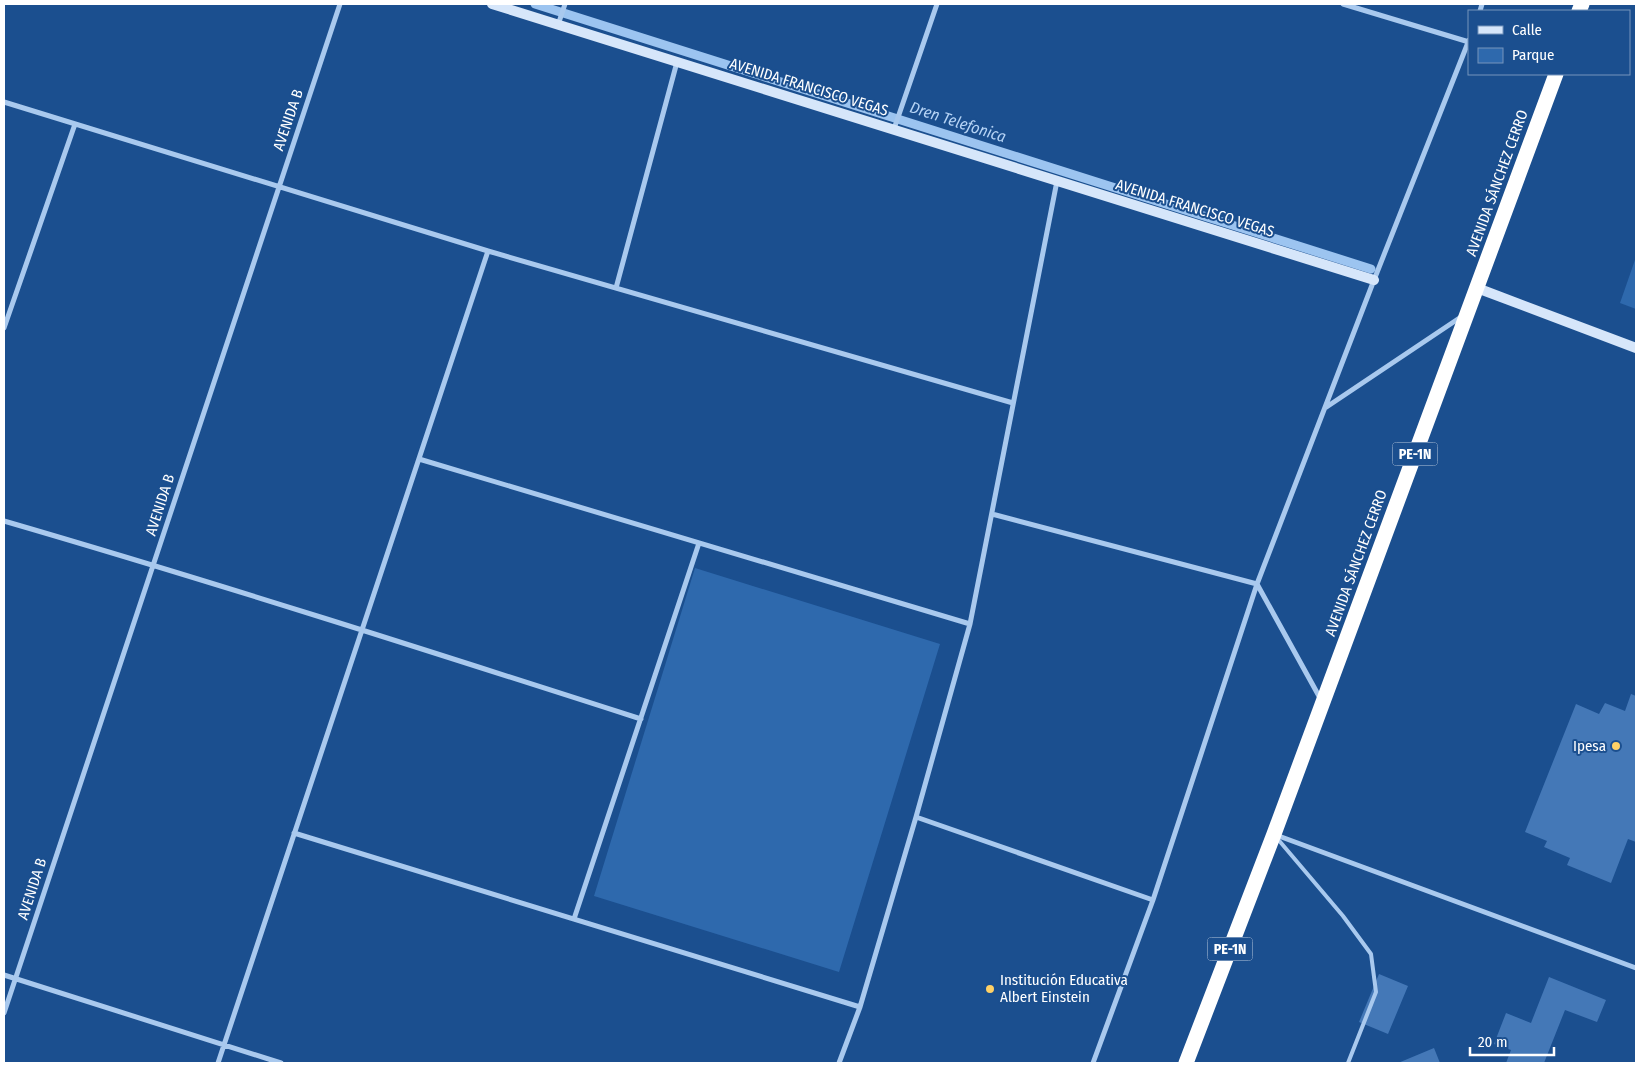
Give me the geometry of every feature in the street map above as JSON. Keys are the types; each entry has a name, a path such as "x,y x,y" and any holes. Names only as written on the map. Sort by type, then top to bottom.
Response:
{"highway":[{"name":"AVENIDA SÁNCHEZ CERRO","path":"1186,1063 1274,834 1556,75"}],"street":[{"name":"AVENIDA B","path":"4,1013 340,4"},
{"name":"AVENIDA FRANCISCO VEGAS","path":"492,4 1374,280"},
{"path":"558,24 565,4"},
{"path":"894,129 937,4"},
{"path":"1343,4 1468,41"},
{"path":"1093,1063 1153,900 1257,584 1374,280 1468,44"},
{"path":"616,288 678,61"},
{"path":"4,102 488,251 1013,403"},
{"path":"4,328 6,314 75,124"},
{"path":"839,1063 860,1008 970,624 1057,180"},
{"path":"218,1063 488,251"},
{"path":"1477,288 1636,348"},
{"path":"1324,409 1468,313"},
{"path":"419,459 970,624"},
{"path":"992,514 1257,584 1323,702"},
{"path":"4,521 154,564 641,719"},
{"path":"574,919 699,543"},
{"path":"916,817 1153,900"},
{"path":"294,833 860,1008"},
{"path":"1274,834 1636,968"},
{"path":"4,975 281,1063"}],"lane":[{"path":"1274,834 1343,916 1371,954 1376,992 1348,1063"}],"green space":[{"path":"1636,257 1636,309 1620,303"},
{"path":"695,568 940,644 839,972 594,896"}],"building":[{"path":"1631,694 1636,696 1636,842 1628,839 1611,883 1567,865 1570,858 1544,847 1547,841 1525,832 1576,704 1599,714 1605,703 1625,711"},
{"path":"1379,974 1408,986 1388,1034 1359,1022"},
{"path":"1549,977 1606,1000 1597,1022 1565,1010 1544,1063 1506,1063 1511,1050 1494,1044 1506,1013 1531,1023"},
{"path":"1434,1048 1440,1063 1398,1063"}],"waterway":[{"name":"Dren Telefonica","path":"535,4 1371,269"}],"place":[{"name":"Ipesa","path":"1616,746"},
{"name":"Institución Educativa Albert Einstein","path":"990,989"}]}
